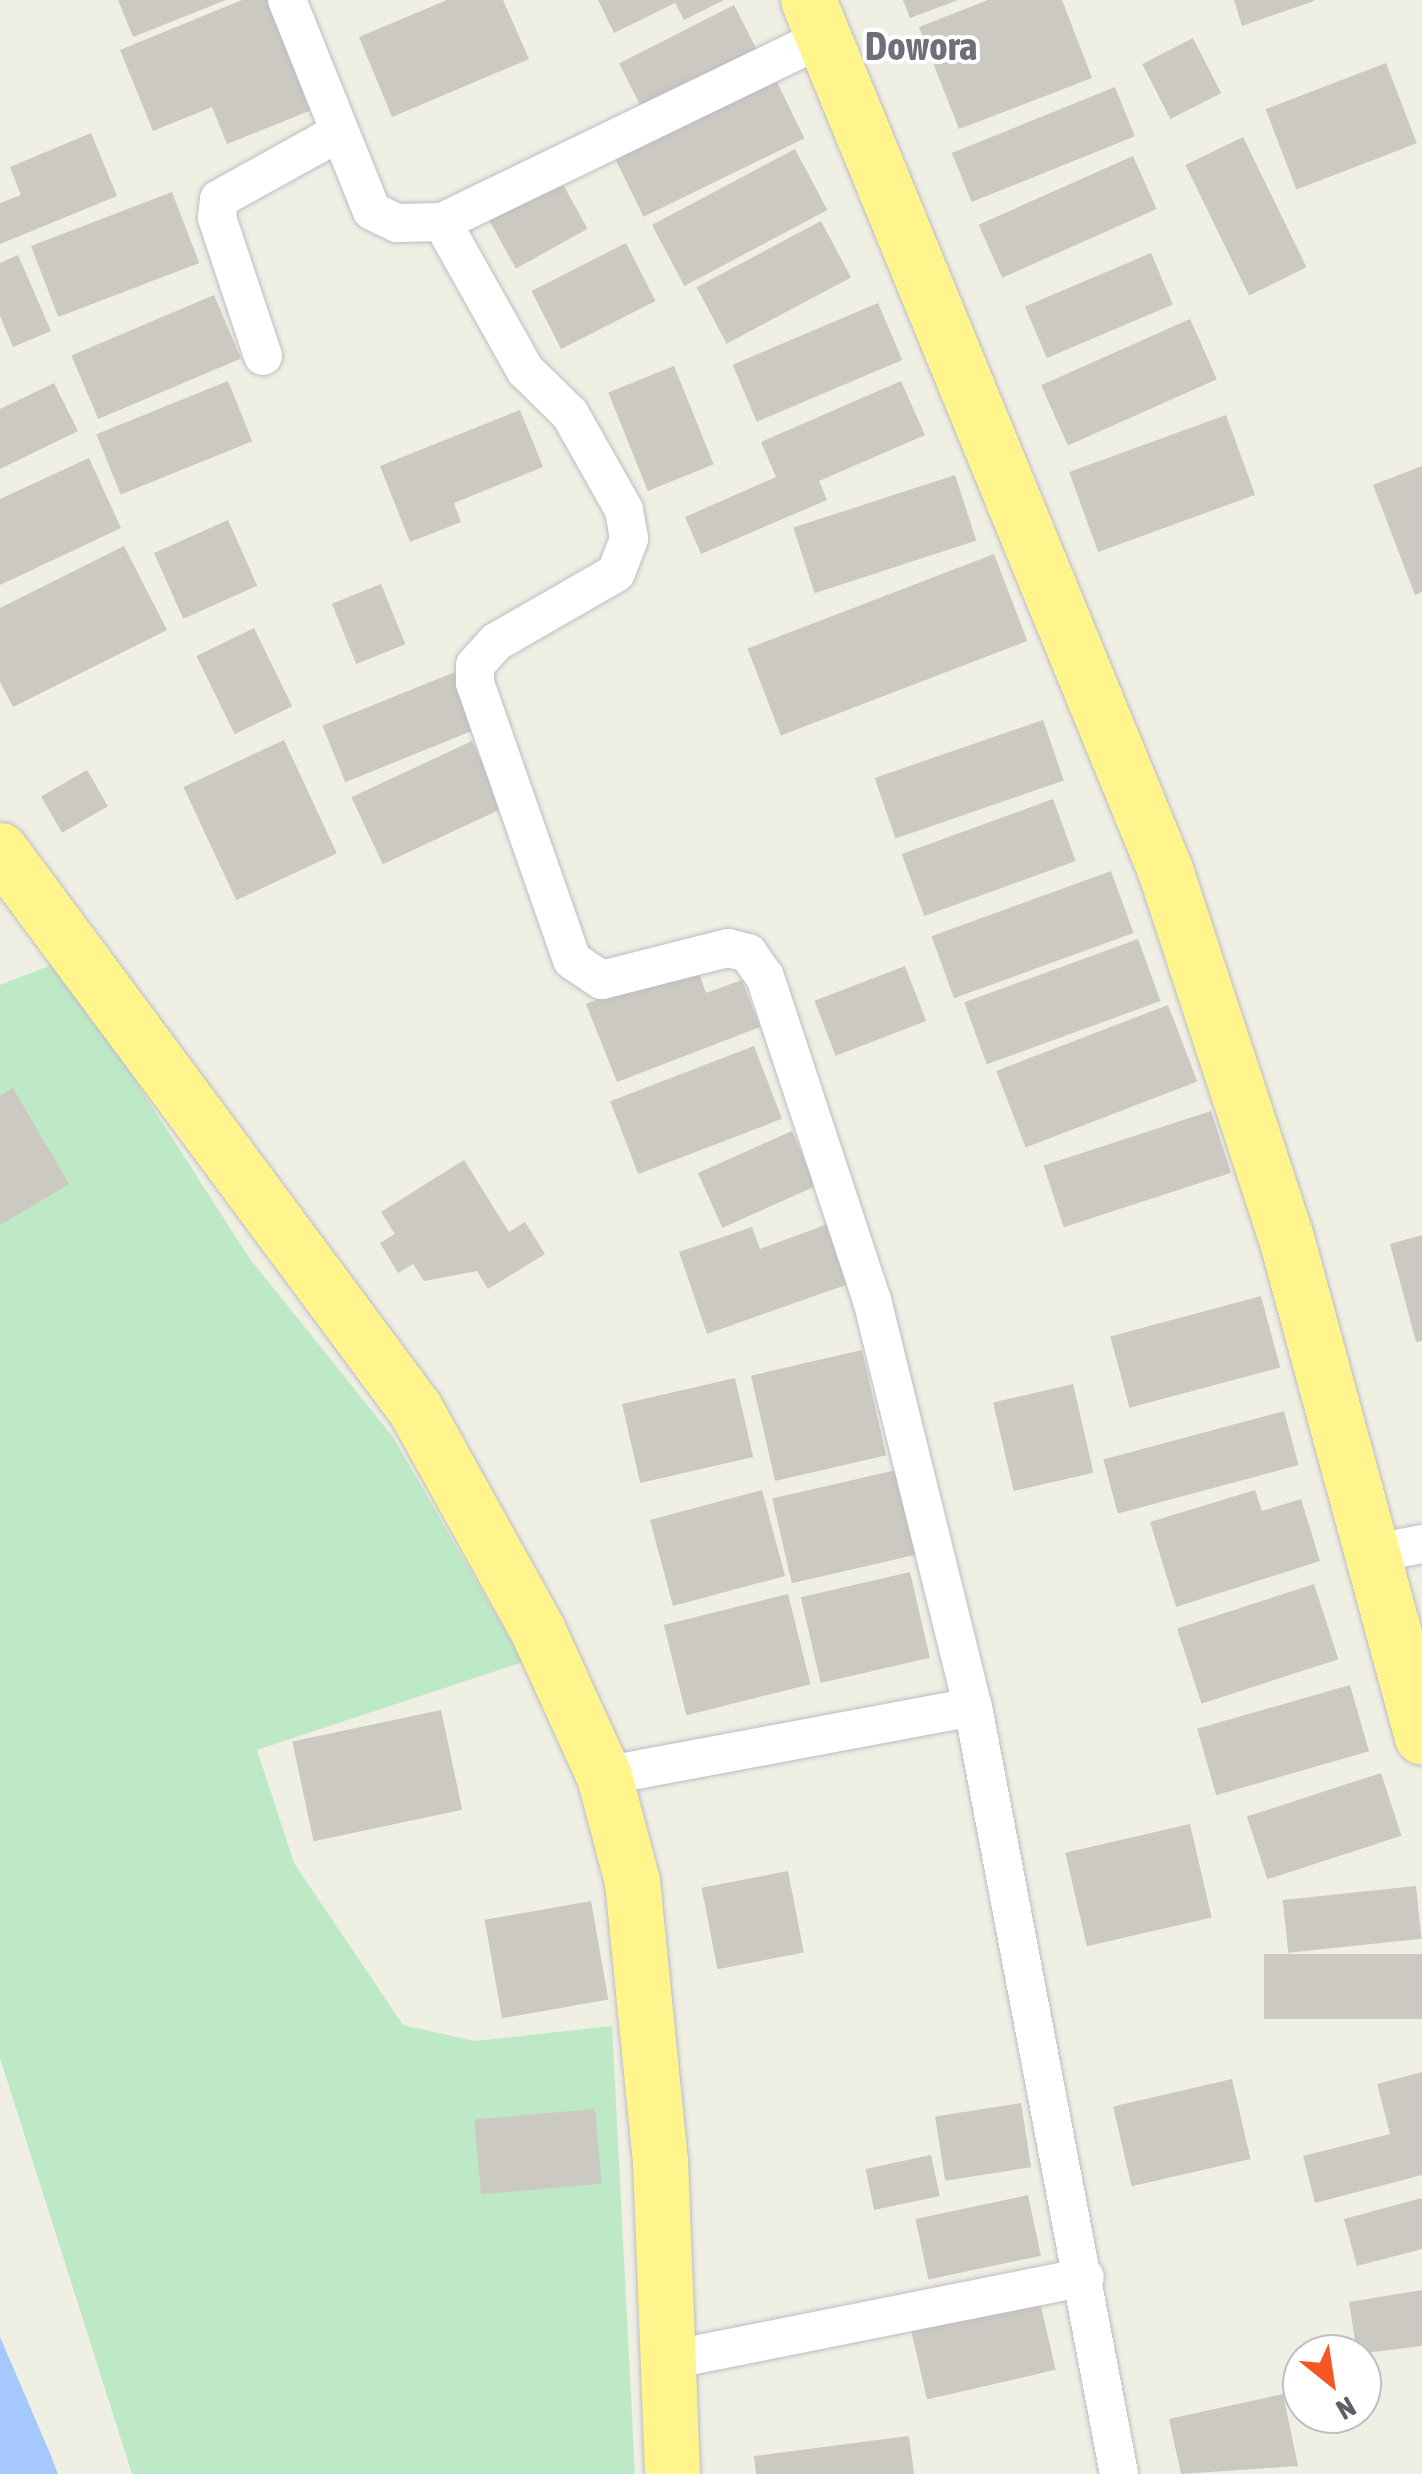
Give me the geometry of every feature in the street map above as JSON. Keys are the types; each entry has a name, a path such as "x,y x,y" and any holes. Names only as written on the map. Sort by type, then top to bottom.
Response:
{"highway":[{"path":"815,19 1165,870 1396,1549 1422,1738"},
{"path":"0,850 428,1429 604,1776 632,1881 670,2360 672,2474"}],"street":[{"path":"287,0 372,211 396,224 442,222 815,19"},
{"path":"263,356 216,218 219,199 338,134"},
{"path":"442,222 525,370 570,414 624,510 629,539 626,559 599,588 496,642 475,664 559,938 602,980 728,948 748,953 765,977 872,1300 972,1707 1085,2277 1119,2474"},
{"path":"604,1776 972,1707"},
{"path":"670,2360 1085,2277"}],"green space":[{"path":"59,962 250,1259 393,1437 523,1662 257,1750 294,1863 403,2025 475,2041 612,2026 635,2474 132,2474 0,2058 0,985"}],"water":[{"path":"0,2337 49,2451 58,2474 0,2474"}],"building":[{"path":"118,0 226,0 133,37"},
{"path":"242,0 282,0 324,105 227,144 212,107 153,131 120,50"},
{"path":"447,0 503,0 529,59 392,117 359,37"},
{"path":"598,0 724,0 684,20 675,3 614,33"},
{"path":"903,0 958,0 910,18"},
{"path":"988,0 1062,0 1092,78 959,129 919,27"},
{"path":"1234,0 1314,0 1314,1 1242,26"},
{"path":"734,5 759,53 644,112 619,64"},
{"path":"1193,38 1221,93 1170,119 1142,64"},
{"path":"1386,63 1417,143 1296,190 1266,109"},
{"path":"775,78 804,138 643,217 614,156"},
{"path":"1115,87 1135,136 972,202 952,153"},
{"path":"91,133 117,196 0,244 0,203 21,195 10,167"},
{"path":"1243,137 1307,267 1249,295 1185,165"},
{"path":"795,149 827,210 684,286 652,225"},
{"path":"1133,156 1157,209 1002,278 979,225"},
{"path":"560,179 588,229 516,269 488,219"},
{"path":"172,192 199,263 58,317 31,246"},
{"path":"821,221 851,278 727,344 697,287"},
{"path":"626,243 656,301 561,349 532,291"},
{"path":"1151,253 1173,305 1047,358 1025,307"},
{"path":"18,255 51,331 13,347 0,316 0,263"},
{"path":"214,295 241,359 98,419 71,356"},
{"path":"878,303 902,360 757,422 733,365"},
{"path":"1190,319 1217,379 1068,446 1041,385"},
{"path":"674,366 714,464 648,491 608,393"},
{"path":"228,381 252,441 121,494 96,434"},
{"path":"901,381 925,435 819,481 827,500 701,554 685,517 776,477 761,442"},
{"path":"54,383 78,431 0,469 0,409"},
{"path":"520,410 543,467 454,503 461,522 410,542 380,466"},
{"path":"1226,415 1255,495 1098,552 1069,472"},
{"path":"89,458 121,528 0,585 0,499"},
{"path":"1422,466 1422,592 1415,595 1373,485"},
{"path":"955,475 976,541 815,593 793,528"},
{"path":"228,520 257,586 183,619 154,553"},
{"path":"124,546 167,630 13,707 0,682 0,608"},
{"path":"994,554 1027,641 781,735 748,649"},
{"path":"381,584 405,644 356,664 332,604"},
{"path":"254,628 292,706 235,734 196,656"},
{"path":"455,672 478,729 345,782 322,726"},
{"path":"1043,720 1064,781 896,838 875,778"},
{"path":"284,740 337,853 236,900 183,787"},
{"path":"472,741 503,808 383,864 351,797"},
{"path":"87,770 108,806 62,833 41,796"},
{"path":"1053,799 1076,861 924,916 902,854"},
{"path":"1111,871 1134,933 954,998 932,936"},
{"path":"1138,939 1161,1001 987,1064 964,1002"},
{"path":"695,962 706,993 742,980 760,1027 617,1082 586,1004"},
{"path":"905,966 926,1021 836,1056 814,1001"},
{"path":"1168,1005 1197,1082 1026,1147 996,1071"},
{"path":"754,1046 782,1119 638,1174 610,1101"},
{"path":"13,1088 69,1184 0,1225 0,1096"},
{"path":"1211,1111 1231,1173 1064,1227 1044,1165"},
{"path":"792,1131 816,1186 722,1228 698,1173"},
{"path":"464,1160 509,1232 525,1222 545,1254 488,1289 477,1271 424,1281 413,1264 398,1273 380,1243 395,1234 381,1212"},
{"path":"836,1221 857,1281 707,1334 679,1252 752,1227 760,1249"},
{"path":"1422,1235 1422,1341 1416,1342 1390,1244"},
{"path":"1261,1296 1280,1367 1129,1408 1110,1336"},
{"path":"862,1350 886,1455 775,1481 751,1376"},
{"path":"735,1378 753,1457 640,1483 622,1404"},
{"path":"1073,1384 1093,1473 1014,1491 993,1402"},
{"path":"1284,1411 1298,1465 1118,1513 1103,1459"},
{"path":"896,1470 916,1555 792,1583 772,1499"},
{"path":"762,1490 785,1576 673,1606 650,1520"},
{"path":"1255,1490 1262,1511 1301,1499 1320,1561 1176,1607 1150,1522"},
{"path":"910,1572 930,1658 821,1683 801,1597"},
{"path":"1314,1584 1338,1659 1201,1704 1177,1628"},
{"path":"788,1594 810,1684 686,1715 664,1625"},
{"path":"1350,1685 1369,1751 1216,1795 1197,1729"},
{"path":"441,1710 462,1810 314,1841 292,1742"},
{"path":"1381,1773 1401,1836 1267,1879 1247,1817"},
{"path":"1190,1824 1212,1918 1087,1946 1065,1853"},
{"path":"788,1871 804,1952 717,1969 702,1888"},
{"path":"1416,1886 1422,1939 1288,1953 1283,1900"},
{"path":"591,1901 608,1999 502,2018 485,1920"},
{"path":"1264,1954 1422,1954 1422,2019 1264,2019"},
{"path":"1422,2072 1422,2175 1315,2203 1303,2156 1390,2134 1377,2084"},
{"path":"1232,2079 1250,2159 1132,2186 1113,2106"},
{"path":"1021,2103 1031,2167 945,2181 935,2117"},
{"path":"595,2109 602,2184 481,2194 474,2120"},
{"path":"931,2155 940,2196 874,2210 865,2169"},
{"path":"1028,2195 1041,2256 928,2280 916,2219"},
{"path":"1422,2198 1422,2249 1357,2266 1344,2219"},
{"path":"1037,2289 1056,2370 927,2400 908,2319"},
{"path":"1422,2290 1422,2346 1382,2351 1382,2334 1354,2334 1349,2302"},
{"path":"1282,2394 1282,2434 1291,2434 1298,2466 1181,2474 1169,2419"},
{"path":"909,2436 914,2474 756,2474 754,2456"}],"district":[{"name":"Dowora","path":"921,46"}]}
